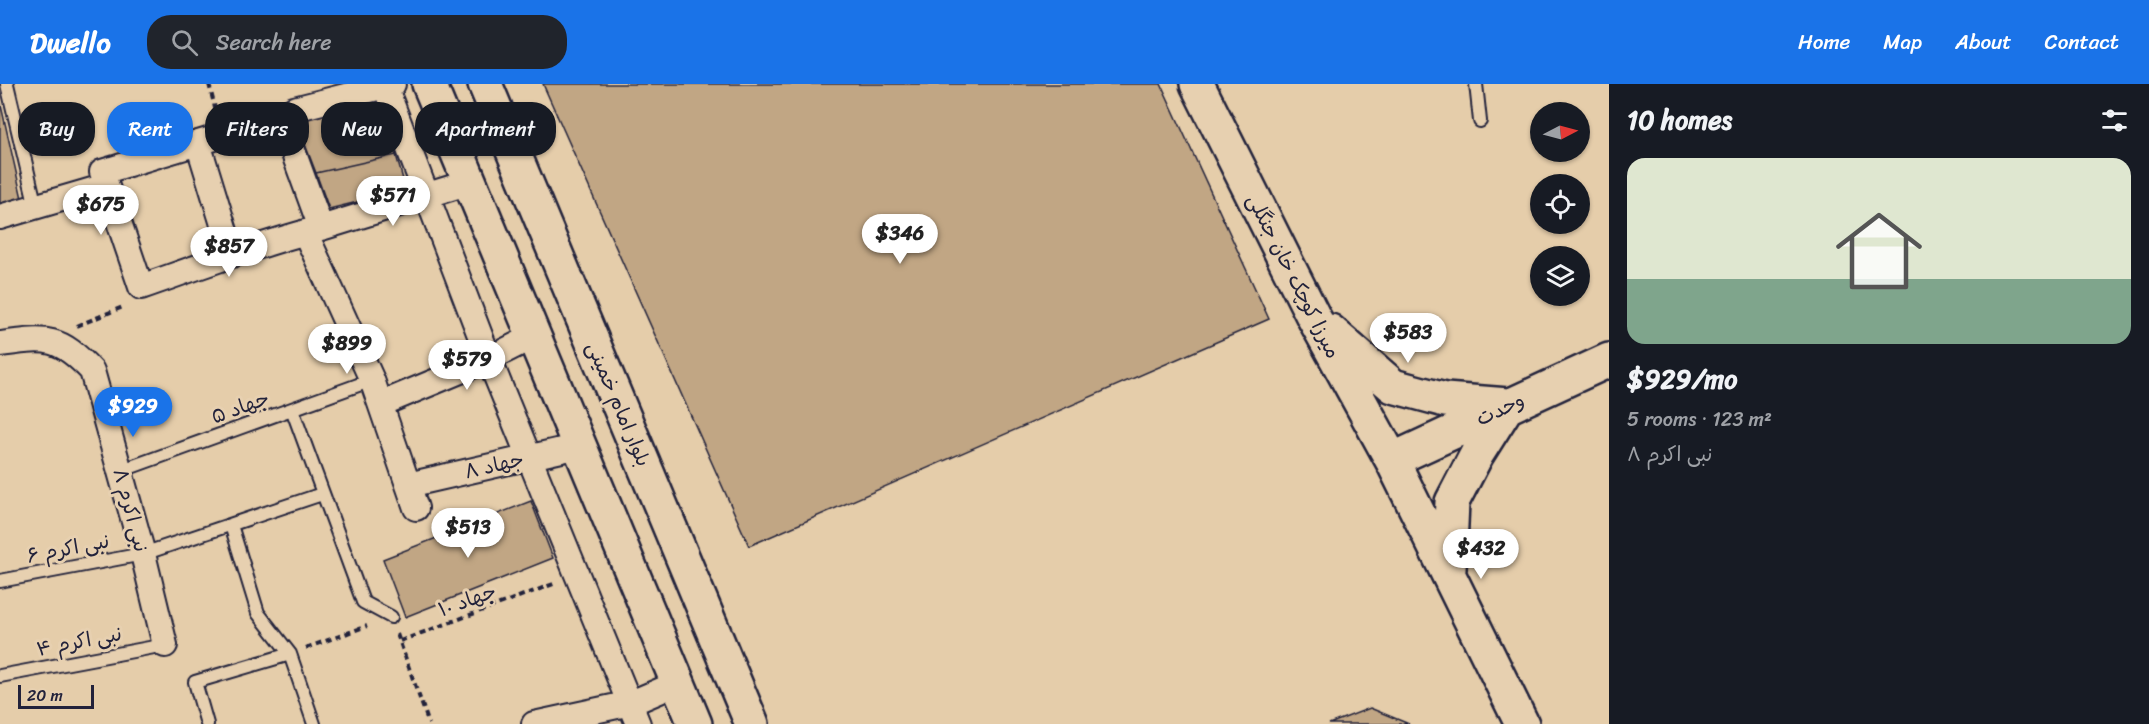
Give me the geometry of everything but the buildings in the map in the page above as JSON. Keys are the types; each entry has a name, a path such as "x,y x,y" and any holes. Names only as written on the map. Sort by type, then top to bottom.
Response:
{"main road":[{"path":"429,84 695,724"},
{"name":"بلوار امام خمینی","path":"484,84 752,724"},
{"name":"میرزا کوچک خان جنگلی","path":"1197,84 1313,316 1392,460 1449,572 1522,724"},
{"path":"1313,316 1393,386 1445,400 1508,405 1477,454 1452,502 1449,572"},
{"name":"وحدت","path":"1392,460 1609,360"}],"street":[{"path":"309,105 389,85 426,195 489,359 634,714"},
{"path":"0,217 36,207 205,141"},
{"path":"198,143 232,254"},
{"path":"292,156 313,230 381,404 416,508"},
{"path":"104,179 141,288 232,254 470,182"},
{"path":"381,404 489,359 534,336"},
{"name":"نبی اکرم ۸","path":"0,344 46,340 71,348 92,371 143,554 165,645"},
{"name":"جهاد ۸","path":"408,485 579,446"},
{"path":"534,724 634,714 678,683"}],"lane":[{"path":"7,84 36,207"},
{"path":"1476,84 1480,121"},
{"name":"جهاد ۵","path":"120,471 372,380"},
{"path":"292,409 363,602 391,617"},
{"name":"نبی اکرم ۶","path":"0,581 143,554 322,494"},
{"path":"231,525 258,613 290,654 314,724"},
{"name":"نبی اکرم ۴","path":"0,676 165,645"},
{"path":"207,724 195,682 290,654"}],"path":[{"path":"46,340 131,303 141,288"},
{"name":"جهاد ۱۰","path":"400,641 578,574"},
{"path":"290,654 391,617 429,724"}]}
